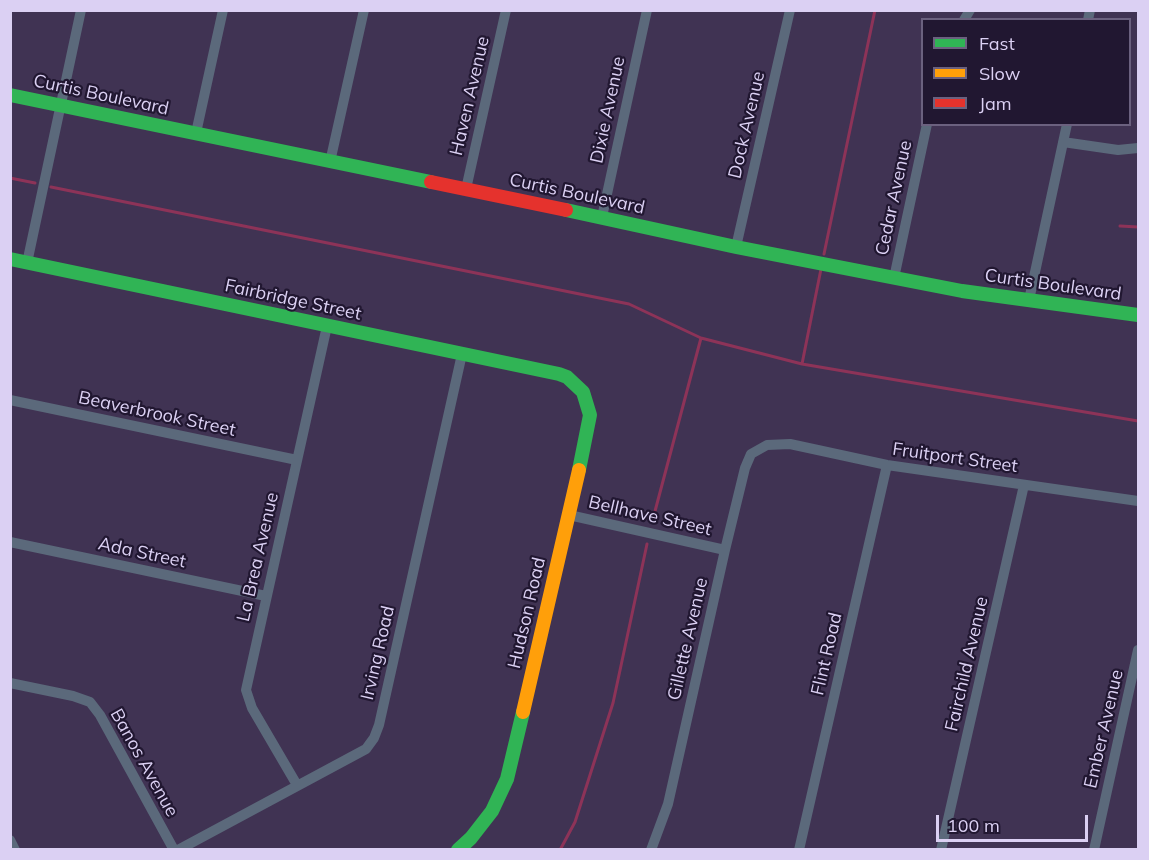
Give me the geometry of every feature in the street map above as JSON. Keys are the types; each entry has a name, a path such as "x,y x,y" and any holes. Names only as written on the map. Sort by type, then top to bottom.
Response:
{"street":[{"path":"27,262 81,10"},
{"path":"196,133 223,10"},
{"path":"330,162 364,10"},
{"name":"Haven Avenue","path":"466,189 506,10"},
{"name":"Dixie Avenue","path":"602,217 647,10"},
{"name":"Dock Avenue","path":"736,246 790,10"},
{"name":"Curtis Boulevard","path":"10,94 894,278 962,291 1138,315"},
{"name":"Cedar Avenue","path":"894,278 927,126"},
{"path":"1029,300 1067,126"},
{"path":"1063,142 1118,150 1138,148"},
{"name":"Fairbridge Street","path":"10,259 567,377"},
{"name":"La Brea Avenue","path":"297,785 252,708 246,690 327,326"},
{"name":"Irving Road","path":"176,849 366,749 374,738 462,354"},
{"name":"Hudson Road","path":"458,849 471,838 492,811 507,779 569,515 590,415 584,392 567,377"},
{"name":"Beaverbrook Street","path":"10,400 297,460"},
{"name":"Fruitport Street","path":"767,445 789,444 887,465 1138,501"},
{"name":"Gillette Avenue","path":"651,849 668,804 724,550 745,468 751,454 767,445"},
{"name":"Flint Road","path":"799,849 887,465"},
{"name":"Fairchild Avenue","path":"941,849 1024,485"},
{"name":"Bellhave Street","path":"569,515 724,550"},
{"name":"Ada Street","path":"10,542 266,596"},
{"name":"Ember Avenue","path":"1094,849 1138,650"},
{"name":"Banos Avenue","path":"10,683 73,696 90,702 100,715 176,849"},
{"path":"10,840 15,849"}],"waterway":[{"path":"824,254 875,10"},
{"path":"10,178 35,183"},
{"path":"51,187 629,304 701,338 802,364 1138,421"},
{"path":"1120,226 1138,227"},
{"path":"802,364 821,269"},
{"path":"654,515 701,338"},
{"path":"560,850 575,822 613,703 647,544"}],"traffic: fast":[{"path":"10,95 431,182"},
{"path":"566,210 736,247 962,291 1138,315"},
{"path":"10,259 559,374 567,377 583,392 590,415 579,470"},
{"path":"458,850 471,838 492,811 507,779 523,712"}],"traffic: slow":[{"path":"523,712 579,470"}],"traffic: jam":[{"path":"431,182 566,210"}]}
